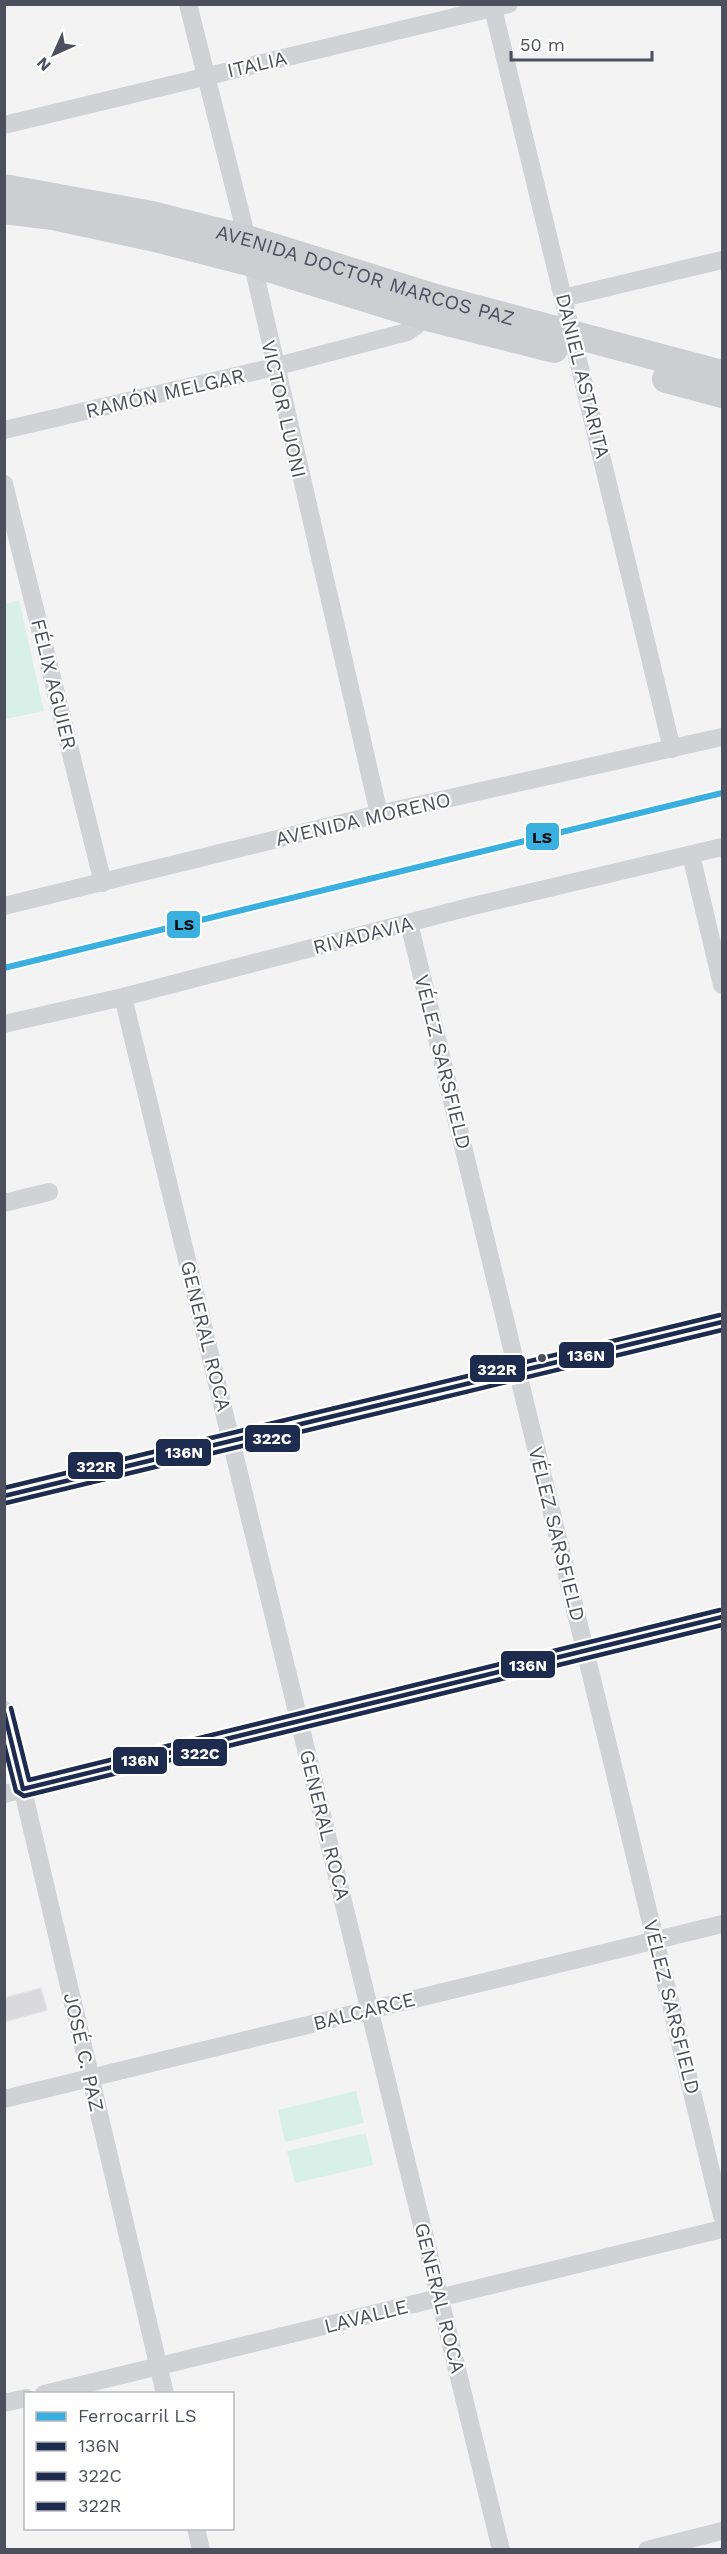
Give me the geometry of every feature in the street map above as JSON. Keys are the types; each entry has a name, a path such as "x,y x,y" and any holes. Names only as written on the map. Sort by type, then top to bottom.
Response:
{"main road":[{"name":"AVENIDA DOCTOR MARCOS PAZ","path":"4,188 152,215 423,316 723,374"},
{"name":"AVENIDA DOCTOR MARCOS PAZ","path":"4,210 52,216 249,251 436,298 723,394"}],"street":[{"name":"VICTOR LUONI","path":"188,4 249,251 379,814"},
{"name":"ITALIA","path":"4,124 498,6"},
{"name":"DANIEL ASTARITA","path":"498,6 563,298 576,344 672,749"},
{"path":"563,298 723,260"},
{"name":"RAMÓN MELGAR","path":"4,430 274,367 407,332 416,326 423,316"},
{"name":"FÉLIX AGUIER","path":"4,484 103,883"},
{"name":"AVENIDA MORENO","path":"4,906 379,814 723,737"},
{"name":"RIVADAVIA","path":"4,1024 723,847"},
{"path":"691,855 723,985"},
{"name":"VÉLEZ SARSFIELD","path":"409,923 723,2216"},
{"name":"GENERAL ROCA","path":"123,996 501,2550"},
{"path":"4,1203 49,1192"},
{"path":"4,1496 723,1322"},
{"path":"4,1794 723,1617"},
{"name":"JOSÉ C. PAZ","path":"4,1710 164,2392"},
{"name":"BALCARCE","path":"4,2099 723,1924"},
{"name":"LAVALLE","path":"52,2392 723,2229"},
{"path":"4,2403 24,2398"},
{"path":"196,2530 201,2550"},
{"path":"647,2550 723,2531"}],"green space":[{"path":"19,600 44,711 5,719 5,604"},
{"path":"356,2091 364,2123 285,2142 278,2110"},
{"path":"366,2133 373,2165 295,2183 287,2151"}],"building":[{"path":"41,1988 47,2010 4,2022 4,1998"}],"rail line":[{"name":"LS","path":"4,968 722,793"}],"transit line":[{"name":"322R","path":"4,1488 720,1315"},
{"name":"136N","path":"4,1496 722,1322"},
{"name":"322C","path":"6,1503 722,1330"},
{"name":"322R","path":"11,1708 29,1780 720,1610"},
{"name":"136N","path":"4,1712 23,1789 722,1617"},
{"name":"322C","path":"4,1744 16,1791 24,1796 722,1625"}]}
